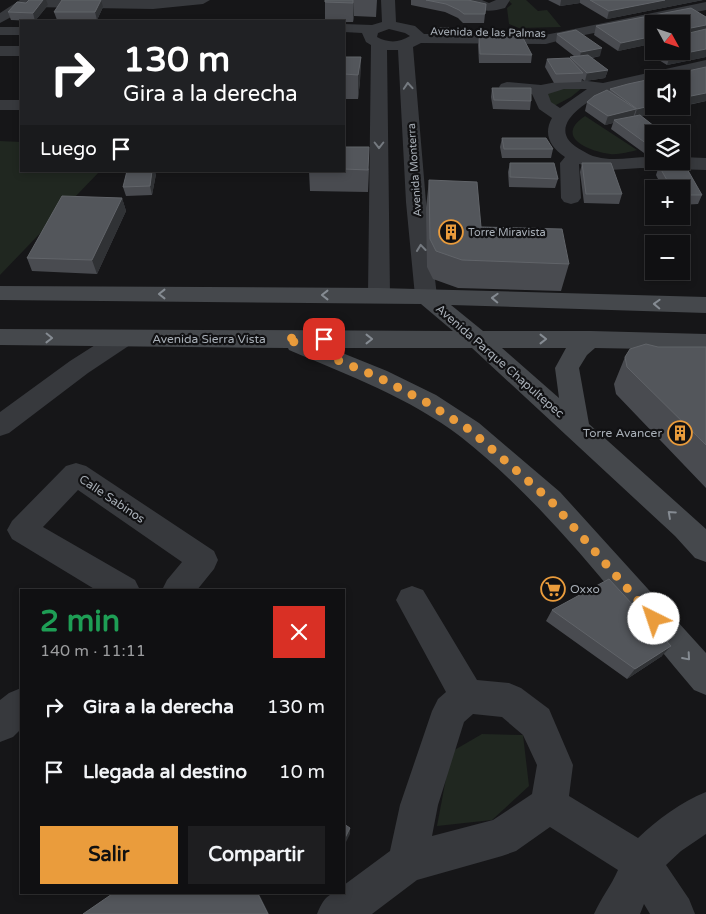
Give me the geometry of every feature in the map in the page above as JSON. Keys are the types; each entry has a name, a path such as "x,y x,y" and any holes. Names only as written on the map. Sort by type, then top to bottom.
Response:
{"main road":[{"path":"0,294 379,295 706,305"},
{"name":"Avenida Parque Chapultepec","path":"426,296 576,428 685,527 706,549"},
{"name":"Avenida Sierra Vista","path":"0,337 122,339 591,339 706,342"},
{"path":"285,338 378,377 426,402 470,430 550,500 706,678"},
{"path":"576,428 567,368 578,349 591,339"}],"street":[{"path":"0,19 29,2 153,5 203,0"},
{"path":"388,0 389,25"},
{"path":"474,0 483,6 502,2 501,36"},
{"name":"Avenida de las Palmas","path":"412,38 501,36 546,40 562,35 706,6"},
{"path":"345,28 374,36 392,46 412,38 404,27 389,25 374,36 345,36"},
{"path":"0,32 20,31"},
{"path":"374,36 380,202 379,295"},
{"name":"Avenida Monterra","path":"412,38 416,202 426,296"},
{"path":"0,51 20,51"},
{"path":"645,161 606,164 578,155 560,144 556,136 556,127 576,102 602,88 706,65"},
{"path":"507,87 542,90 570,84 585,84 602,88"},
{"path":"542,90 540,94 541,102 546,107 563,116"},
{"path":"0,105 20,105"},
{"path":"690,150 706,146"},
{"path":"571,198 569,163 578,155"},
{"path":"690,163 706,164"},
{"path":"380,202 416,202"},
{"path":"3,420 122,339"},
{"name":"Calle Sabinos","path":"122,589 22,530 76,474 203,560 179,589"},
{"path":"412,600 467,696"},
{"path":"338,914 407,862 502,837 549,805 555,765 536,722 510,700 467,696 450,711 419,805 407,862"},
{"path":"0,724 20,706"},
{"path":"549,805 641,862 674,914"},
{"path":"615,914 628,897 641,862 667,837 706,811"}],"shaded area":[{"path":"508,0 526,0 538,11 547,10 561,27 519,28 509,24 507,8 512,4"},
{"path":"582,88 571,97 554,106 545,102 548,90"},
{"path":"585,116 637,150 610,154 584,146 573,136 573,130 576,124"},
{"path":"0,141 20,142 20,172 99,172 0,275"},
{"path":"482,734 523,735 529,786 492,820 437,826 451,752"}],"building":[{"path":"29,0 43,0 33,13 8,12 17,2 26,3"},
{"path":"62,0 101,0 95,12 54,12"},
{"path":"325,0 353,0 353,3 325,2"},
{"path":"426,0 468,0 486,4 485,14 464,14 446,4"},
{"path":"590,0 665,0 609,11"},
{"path":"691,8 706,17 706,25 690,28 690,15 654,15"},
{"path":"645,17 645,38 621,43 596,26"},
{"path":"436,28 449,28 450,33 437,33"},
{"path":"706,29 706,49 690,52 690,33"},
{"path":"576,30 602,48 581,52 557,34"},
{"path":"479,36 522,36 532,55 480,54"},
{"path":"588,55 608,70 587,73 570,57"},
{"path":"345,57 361,57 358,75 345,74"},
{"path":"569,58 583,73 556,74 547,59"},
{"path":"706,67 706,93 690,96 690,70"},
{"path":"645,80 645,107 637,109 610,89"},
{"path":"492,88 531,88 531,101 494,100"},
{"path":"607,90 636,109 608,116 587,102 594,96"},
{"path":"640,115 653,125 645,125 645,143 614,120"},
{"path":"502,138 546,138 553,149 504,149"},
{"path":"345,147 369,147 368,170 345,169"},
{"path":"510,163 554,163 558,179 510,177"},
{"path":"582,163 611,163 622,194 586,194"},
{"path":"661,170 688,170 702,195 690,195 690,180 667,180"},
{"path":"127,172 152,172 150,186 123,187"},
{"path":"429,180 477,182 481,227 562,229 569,264 462,260 436,251 430,239"},
{"path":"62,196 122,198 92,260 27,258"},
{"path":"646,344 658,347 706,347 706,445 627,367 625,357 630,349"},
{"path":"609,579 671,646 635,669 552,610"},
{"path":"345,825 350,828 345,838"},
{"path":"112,894 258,894 268,914 83,914"}],"place":[{"name":"Torre Miravista","path":"451,232"},
{"name":"Torre Avancer","path":"680,433"},
{"name":"Oxxo","path":"553,589"}],"route":[{"path":"324,339 285,338 378,377 426,402 470,430 550,500 654,619"}]}
